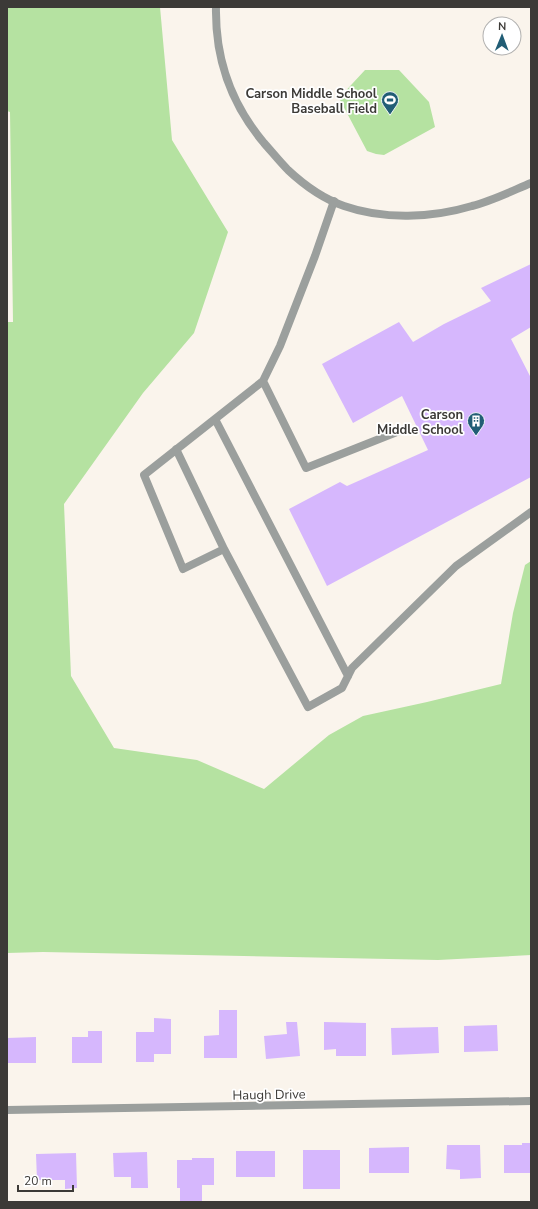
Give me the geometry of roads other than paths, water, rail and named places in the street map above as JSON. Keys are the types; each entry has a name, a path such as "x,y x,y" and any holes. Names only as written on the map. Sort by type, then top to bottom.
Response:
{"street":[{"path":"216,7 218,36 224,72 247,122 288,170 307,185 334,202 368,213 390,216 442,213 472,206 531,183"},
{"path":"224,549 183,569 144,475 263,381 280,346 334,202"},
{"path":"263,381 306,468 407,428"},
{"path":"215,419 348,676"},
{"path":"176,450 224,549 308,707 342,688 352,668 456,566 531,512"},
{"name":"Haugh Drive","path":"7,1110 531,1101"}],"place":[{"name":"Carson Middle School Baseball Field","path":"390,115"},
{"name":"Carson Middle School","path":"476,436"}]}
